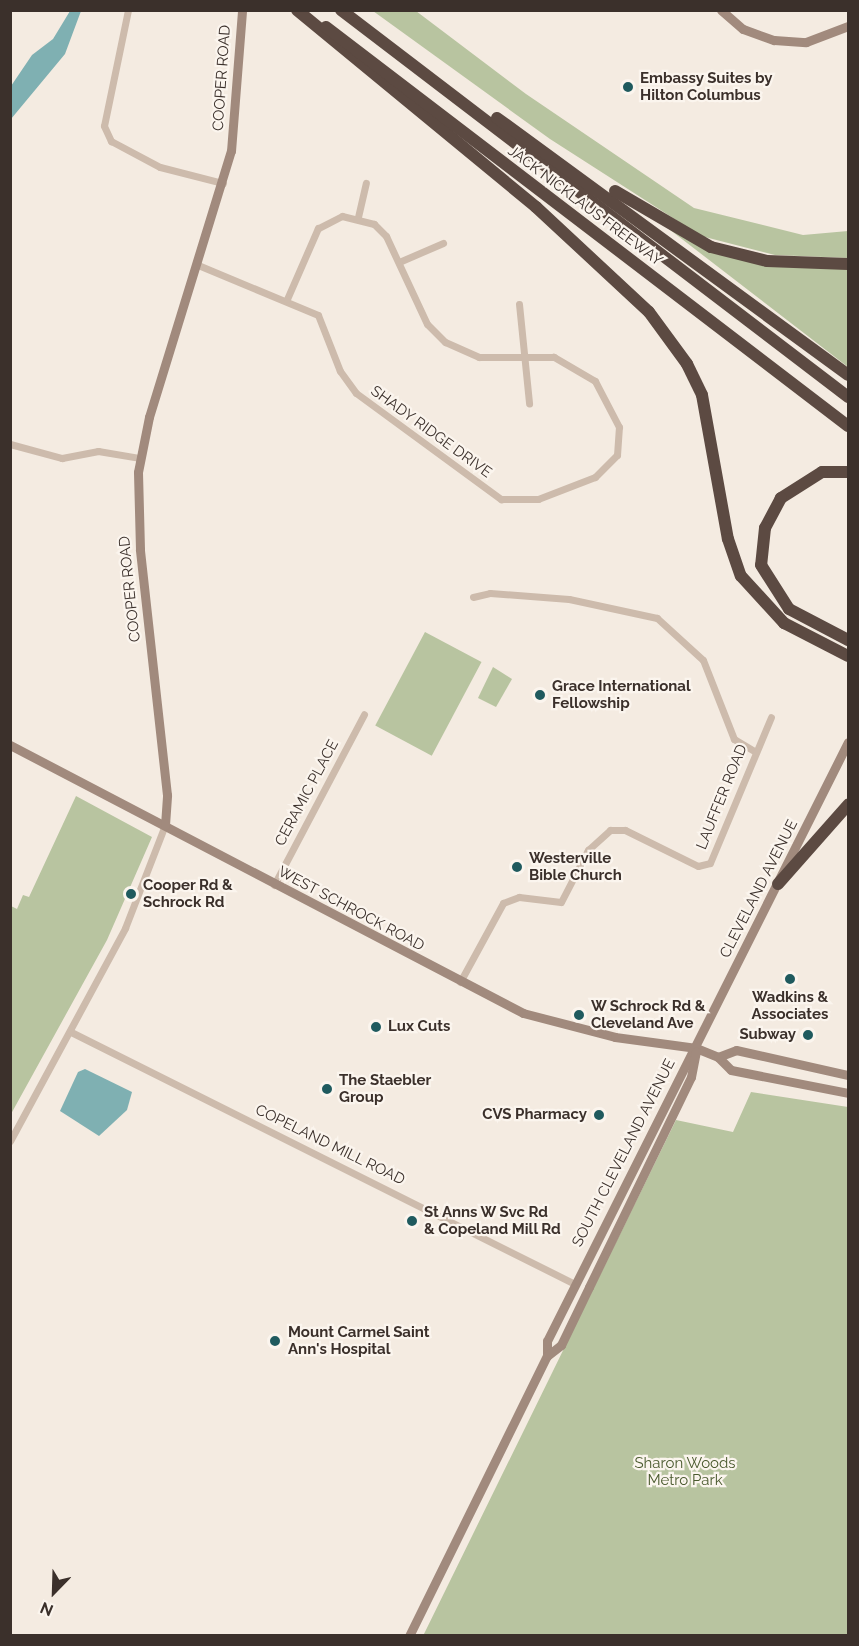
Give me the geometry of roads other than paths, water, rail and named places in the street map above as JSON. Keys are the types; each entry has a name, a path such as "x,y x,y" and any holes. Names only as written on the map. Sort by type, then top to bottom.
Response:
{"highway":[{"path":"297,10 543,213 656,319 702,395 728,540 741,576 784,623 849,656"},
{"name":"JACK NICKLAUS FREEWAY","path":"304,10 849,426"},
{"name":"JACK NICKLAUS FREEWAY","path":"341,10 849,397"},
{"path":"396,52 559,159 711,247 767,261 849,264"},
{"path":"559,159 849,375"},
{"path":"849,472 822,472 781,498 765,528 761,565 789,609 849,640"},
{"path":"778,884 849,806"}],"main road":[{"name":"COOPER ROAD","path":"165,825 167,795 139,527 140,458 223,183 238,113 242,10"},
{"path":"721,10 743,28 774,40 806,42 849,26"},
{"name":"CLEVELAND AVENUE","path":"696,1048 849,742"},
{"name":"WEST SCHROCK ROAD","path":"10,745 165,825 274,885 523,1013 579,1029 696,1048 718,1057 731,1070 849,1093"},
{"name":"SOUTH CLEVELAND AVENUE","path":"547,1356 547,1341 678,1074 696,1048"},
{"name":"SOUTH CLEVELAND AVENUE","path":"410,1635 547,1356 561,1345 664,1135 691,1077 696,1048"},
{"path":"718,1057 736,1050 849,1075"}],"street":[{"path":"128,10 104,126 111,141 137,157 223,183"},
{"path":"358,217 366,183"},
{"path":"287,299 318,228 334,218 358,217 386,236 428,324 445,342 479,357 525,356"},
{"path":"399,262 443,243"},
{"name":"SHADY RIDGE DRIVE","path":"198,265 287,299 318,315 340,371 356,393 491,494 525,502 595,477 613,464 621,442 607,398 577,366 554,357 525,356"},
{"path":"519,304 529,403"},
{"path":"10,444 62,458 98,451 140,458"},
{"path":"473,597 490,593 569,599 657,618 703,660 734,739 754,751"},
{"name":"CERAMIC PLACE","path":"274,885 364,714"},
{"name":"LAUFFER ROAD","path":"460,982 503,903 519,897 561,902 588,850 610,830 626,830 698,866 710,863 754,751 771,717"},
{"name":"COOPER ROAD","path":"10,1141 71,1032 125,928 165,825"},
{"name":"COPELAND MILL ROAD","path":"71,1032 575,1284"}],"water":[{"path":"70,11 81,11 65,54 11,119 11,86 32,55 53,39"},
{"path":"85,1069 132,1092 127,1110 99,1136 60,1111 78,1072"}],"place":[{"name":"Embassy Suites by Hilton Columbus","path":"628,87"},
{"name":"Grace International Fellowship","path":"540,695"},
{"name":"Westerville Bible Church","path":"517,867"},
{"name":"Cooper Rd & Schrock Rd","path":"131,894"},
{"name":"Wadkins & Associates","path":"790,979"},
{"name":"W Schrock Rd & Cleveland Ave","path":"579,1015"},
{"name":"Lux Cuts","path":"376,1027"},
{"name":"Subway","path":"808,1035"},
{"name":"The Staebler Group","path":"327,1089"},
{"name":"CVS Pharmacy","path":"599,1115"},
{"name":"St Anns W Svc Rd & Copeland Mill Rd","path":"412,1221"},
{"name":"Mount Carmel Saint Ann's Hospital","path":"275,1341"}],"park label":[{"name":"Sharon Woods Metro Park","path":"685,1472"}]}
